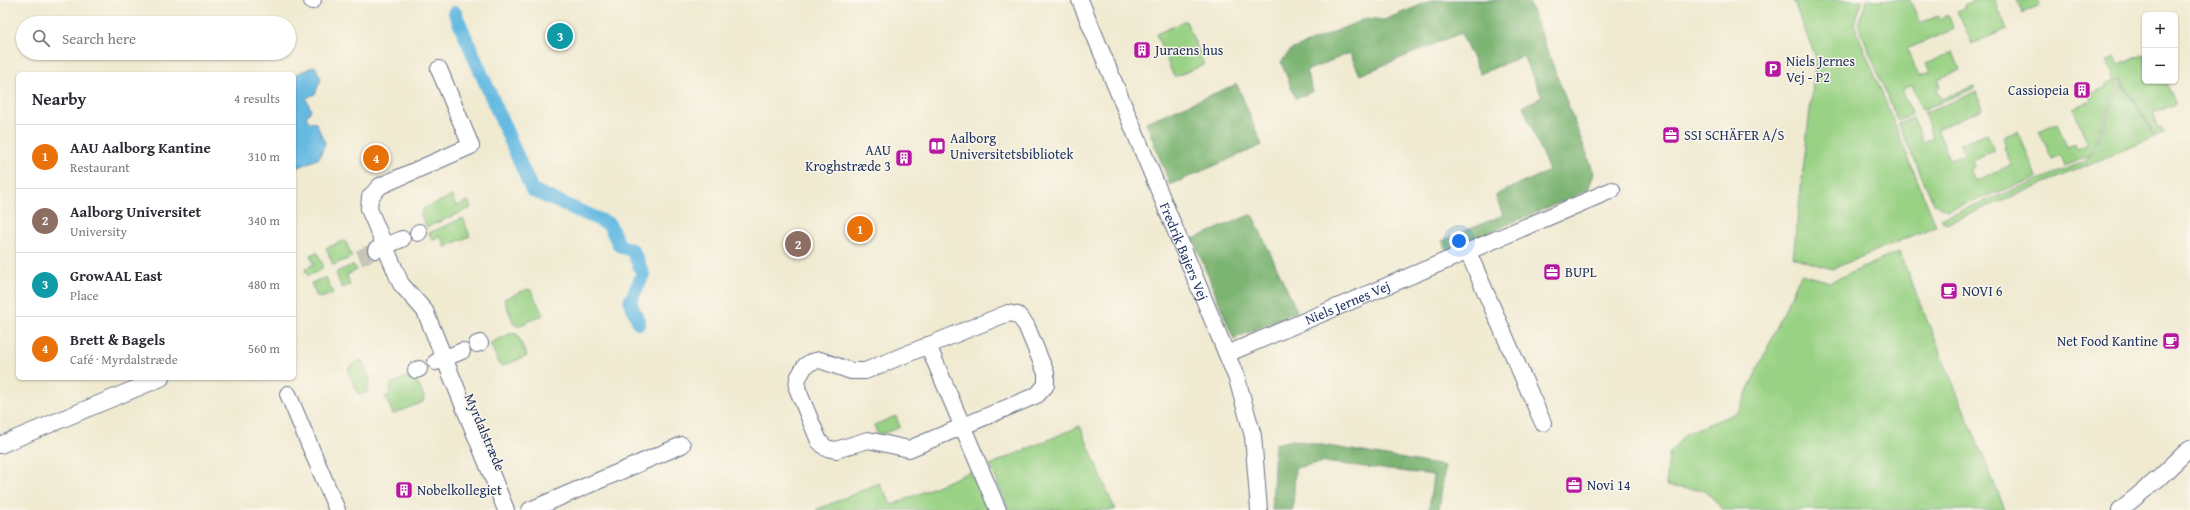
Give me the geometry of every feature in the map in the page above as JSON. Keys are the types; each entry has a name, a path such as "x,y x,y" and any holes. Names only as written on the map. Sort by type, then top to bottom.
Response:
{"street":[{"name":"Fredrik Bajers Vej","path":"1080,0 1237,379 1252,436 1259,510"},
{"name":"Myrdalstræde","path":"439,69 471,146 380,186 376,199 389,245 409,281 433,308 448,356 506,510"},
{"name":"Niels Jernes Vej","path":"1227,354 1612,190"},
{"path":"1468,252 1543,423"},
{"path":"1008,313 1018,315 1026,324 1046,373 1046,385 1033,397 964,427 909,449 898,448 874,440 865,440 836,450 830,450 822,444 816,436 800,398 796,384 807,364 820,360 851,372 860,372 1000,315 1008,313"},
{"path":"928,345 998,510"},
{"name":"Myrdalstræde","path":"448,356 518,510"},
{"path":"0,445 156,380"},
{"path":"288,394 337,510"},
{"path":"530,510 682,445"},
{"path":"2120,510 2159,478 2190,448"}],"green space":[{"path":"1433,0 1528,0 1594,173 1588,190 1447,251 1442,241 1503,215 1495,195 1549,171 1523,106 1542,97 1523,56 1480,74 1461,33 1360,75 1350,53 1306,71 1313,91 1296,99 1281,62 1291,50 1367,18 1384,20"},
{"path":"1793,0 1863,0 1854,24 1936,226 1832,269 1793,257 1816,58"},
{"path":"1867,0 1910,0 1920,23 1938,16 1939,19 1948,15 1954,29 1907,49 1919,77 1930,72 1926,63 1953,52 1960,70 1938,79 1941,87 1936,89 1941,99 1974,86 1975,88 1922,110 1912,85 1902,89 1912,115 1897,120 1858,24"},
{"path":"1974,0 1995,0 2007,29 1972,44 1957,11 1966,7 1965,5"},
{"path":"2017,0 2037,0 2040,5 2022,13"},
{"path":"1186,21 1204,65 1174,77 1156,34"},
{"path":"2142,55 2142,84 2167,84 2176,104 2154,113 2158,128 2161,127 2164,133 2156,136 2121,79 2089,156 2065,166 2061,155 2052,159 2039,131 2057,123 2067,147 2075,144 2077,149 2088,144 2073,108 2091,101 2089,95 2115,81 2107,61 2115,57 2119,65"},
{"path":"2122,83 2155,137 1946,224 1940,219 2084,162 2091,156"},
{"path":"1237,84 1262,145 1170,185 1146,122"},
{"path":"1976,92 1983,109 1937,129 1950,159 1965,154 1960,144 1987,133 1994,151 1972,160 1974,167 1970,170 1975,181 2011,165 2004,147 2006,146 2003,137 2018,131 2037,178 1948,210 1934,204 1898,123 1913,118 1923,142 1933,138 1924,113"},
{"path":"452,196 456,206 468,201 471,208 427,227 421,216 423,209"},
{"path":"1252,214 1297,311 1234,339 1193,239"},
{"path":"463,218 470,236 445,247 440,236 432,240 429,233"},
{"path":"343,241 346,242 352,257 333,265 326,248"},
{"path":"317,252 323,265 321,270 308,276 305,269 314,264 310,255"},
{"path":"1899,252 2005,510 1723,510 1706,491 1666,486 1669,454 1685,434 1738,412 1801,274 1830,282"},
{"path":"354,265 357,270 347,275 350,285 342,288 336,274 338,271"},
{"path":"326,277 333,293 321,298 317,297 311,283"},
{"path":"528,289 531,290 543,315 518,326 514,324 504,299"},
{"path":"512,333 517,334 527,356 503,366 499,364 490,343"},
{"path":"362,360 370,378 367,392 359,395 348,371 350,366"},
{"path":"414,374 424,397 423,402 393,414 385,396 389,396 391,384"},
{"path":"896,416 900,427 882,434 877,433 874,425"},
{"path":"1080,426 1115,510 1009,510 990,465"},
{"path":"1293,440 1445,466 1439,510 1429,510 1433,475 1324,462 1295,468 1293,510 1272,510 1275,444"},
{"path":"977,469 994,510 816,510 879,483 892,505"}],"water":[{"path":"315,66 321,79 315,94 306,98 311,110 306,117 309,122 316,123 325,143 319,158 296,168 296,74"}],"waterway":[{"path":"455,13 532,190 609,224 619,245 633,251 643,274 630,302 639,323"}],"tunnel":[{"path":"359,258 375,251"}],"place":[{"name":"GrowAAL East","path":"560,36"},
{"name":"Juraens hus","path":"1142,50"},
{"name":"Niels Jernes Vej - P2","path":"1773,69"},
{"name":"Cassiopeia","path":"2082,90"},
{"name":"SSI SCHÄFER A/S","path":"1671,135"},
{"name":"Aalborg Universitetsbibliotek","path":"937,146"},
{"name":"Brett & Bagels","path":"376,158"},
{"name":"AAU Kroghstræde 3","path":"904,158"},
{"name":"AAU Aalborg Kantine","path":"860,229"},
{"name":"Aalborg Universitet","path":"798,244"},
{"name":"BUPL","path":"1552,272"},
{"name":"NOVI 6","path":"1949,291"},
{"name":"Net Food Kantine","path":"2171,341"},
{"name":"Novi 14","path":"1574,485"},
{"name":"Nobelkollegiet","path":"404,490"}]}
